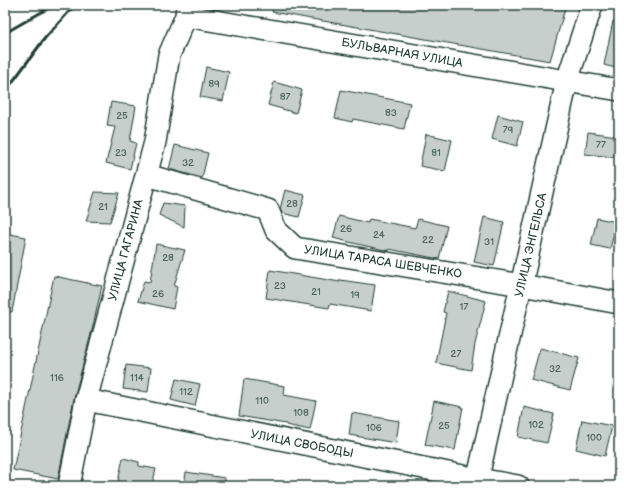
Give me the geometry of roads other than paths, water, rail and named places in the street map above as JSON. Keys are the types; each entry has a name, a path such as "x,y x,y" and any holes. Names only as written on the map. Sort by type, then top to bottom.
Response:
{"street":[{"name":"УЛИЦА ЭНГЕЛЬСА","path":"477,483 568,81 592,5"},
{"name":"БУЛЬВАРНАЯ УЛИЦА","path":"186,10 619,90"},
{"name":"УЛИЦА ГАГАРИНА","path":"69,486 86,400 155,142 169,55 186,10"},
{"name":"УЛИЦА ТАРАСА ШЕВЧЕНКО","path":"147,175 268,210 276,230 295,248 522,285 619,303"},
{"name":"УЛИЦА СВОБОДЫ","path":"86,400 477,483 518,486"}],"railway":[{"path":"5,33 54,5"},
{"path":"5,92 45,38 75,5"}]}
